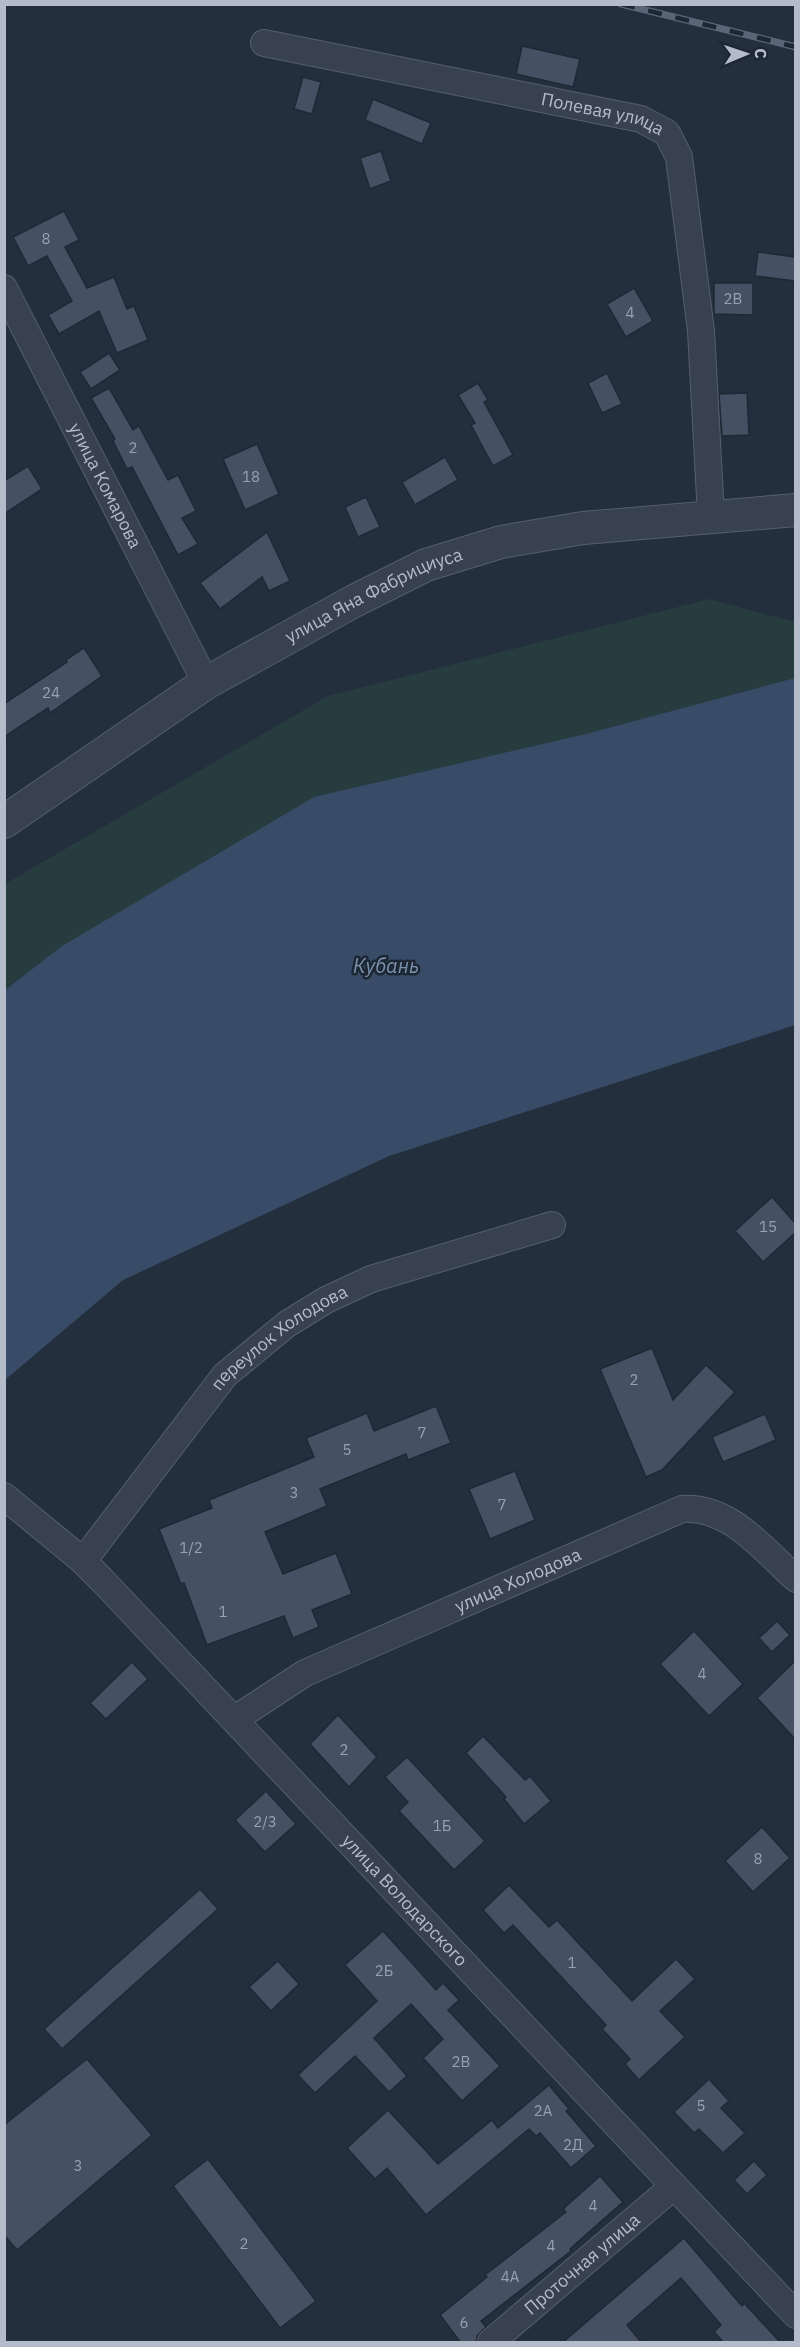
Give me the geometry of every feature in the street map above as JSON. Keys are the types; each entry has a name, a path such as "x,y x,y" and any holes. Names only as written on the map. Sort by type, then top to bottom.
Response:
{"street":[{"name":"Полевая улица","path":"264,44 641,120 667,133 679,158 701,331 711,516"},
{"name":"улица Комарова","path":"4,288 206,683"},
{"name":"улица Яна Фабрициуса","path":"4,822 206,683 354,601 426,566 501,542 583,528 795,510"},
{"name":"переулок Холодова","path":"83,1561 225,1376 287,1324 326,1300 371,1279 552,1226"},
{"name":"улица Володарского","path":"4,1496 83,1561 235,1719 795,2315"},
{"name":"улица Холодова","path":"235,1719 305,1672 682,1509 695,1508 711,1512 738,1526 795,1579"},
{"name":"Проточная улица","path":"491,2343 674,2186"}],"green space":[{"path":"709,599 795,622 795,678 586,734 62,946 5,990 5,884 328,696"}],"water":[{"name":"Кубань","path":"795,678 795,1025 389,1156 123,1280 5,1380 5,990 62,946 314,797 586,734"}],"building":[{"path":"522,46 580,59 573,87 516,74"},
{"path":"303,77 321,82 312,114 294,109"},
{"path":"373,99 431,123 422,144 365,120"},
{"path":"381,151 391,181 370,189 360,158"},
{"path":"64,211 79,240 65,247 87,288 114,277 127,309 134,306 148,340 117,353 99,311 59,334 48,315 72,301 47,256 28,266 13,237"},
{"path":"758,252 795,257 795,281 755,276"},
{"path":"714,283 753,283 753,315 714,314"},
{"path":"634,288 653,321 626,337 607,304"},
{"path":"109,353 120,370 91,389 80,372"},
{"path":"607,373 622,404 602,413 588,383"},
{"path":"478,383 488,400 484,402 513,455 493,466 471,425 475,423 458,395"},
{"path":"109,388 133,430 139,426 168,480 178,475 196,511 182,518 198,544 178,555 132,467 127,469 113,441 115,439 91,398"},
{"path":"747,393 749,435 722,436 719,394"},
{"path":"257,444 279,494 245,510 223,459"},
{"path":"445,457 458,480 415,505 402,482"},
{"path":"28,466 42,489 4,514 4,481"},
{"path":"366,497 380,527 358,537 345,507"},
{"path":"267,532 290,581 269,591 262,577 220,609 200,583"},
{"path":"84,648 102,676 50,713 48,708 4,737 4,704"},
{"path":"772,1197 795,1223 795,1233 763,1262 735,1231"},
{"path":"652,1348 673,1400 706,1365 735,1392 662,1470 646,1477 600,1369"},
{"path":"436,1406 451,1443 408,1460 406,1454 320,1489 327,1506 265,1532 283,1574 336,1553 352,1594 312,1610 319,1627 293,1638 284,1616 207,1645 184,1583 181,1584 159,1529 212,1508 209,1500 314,1457 306,1438 367,1413 374,1431"},
{"path":"765,1414 776,1440 723,1462 712,1437"},
{"path":"515,1471 535,1520 490,1539 469,1489"},
{"path":"777,1621 790,1635 772,1652 759,1638"},
{"path":"694,1631 743,1684 709,1716 660,1664"},
{"path":"795,1661 795,1739 757,1698"},
{"path":"132,1662 148,1679 106,1719 90,1703"},
{"path":"338,1715 377,1757 349,1787 310,1744"},
{"path":"483,1736 525,1780 530,1776 551,1801 524,1824 504,1799 506,1797 466,1753"},
{"path":"407,1757 485,1841 454,1870 399,1811 408,1802 385,1777"},
{"path":"266,1791 296,1824 265,1852 235,1820"},
{"path":"762,1827 790,1858 753,1892 725,1861"},
{"path":"509,1885 549,1927 557,1920 632,2001 676,1959 695,1979 660,2011 685,2037 639,2080 625,2064 630,2059 602,2029 606,2025 513,1925 504,1933 483,1910"},
{"path":"200,1889 218,1909 62,2049 44,2029"},
{"path":"383,1931 436,1990 443,1983 459,2000 448,2010 500,2066 462,2101 423,2058 443,2039 411,2004 374,2038 407,2076 389,2092 355,2056 315,2093 298,2075 377,2001 345,1965"},
{"path":"278,1961 299,1984 271,2011 249,1987"},
{"path":"87,2059 152,2135 17,2250 4,2235 4,2125"},
{"path":"709,2079 729,2101 721,2108 745,2133 723,2153 699,2129 694,2133 674,2112"},
{"path":"549,2085 569,2109 566,2111 596,2146 571,2168 540,2133 536,2136 529,2129 426,2215 387,2168 375,2179 347,2148 388,2110 438,2164 492,2120 498,2128"},
{"path":"208,2159 316,2301 280,2328 173,2186"},
{"path":"754,2161 767,2175 747,2194 734,2180"},
{"path":"600,2176 623,2202 570,2249 571,2251 481,2321 486,2327 474,2343 461,2343 440,2315 487,2277 485,2275 566,2212 563,2209"},
{"path":"684,2238 742,2306 744,2303 781,2343 724,2343 714,2332 721,2325 681,2278 627,2325 642,2343 562,2343"}],"railway":[{"path":"621,4 796,47"}]}
